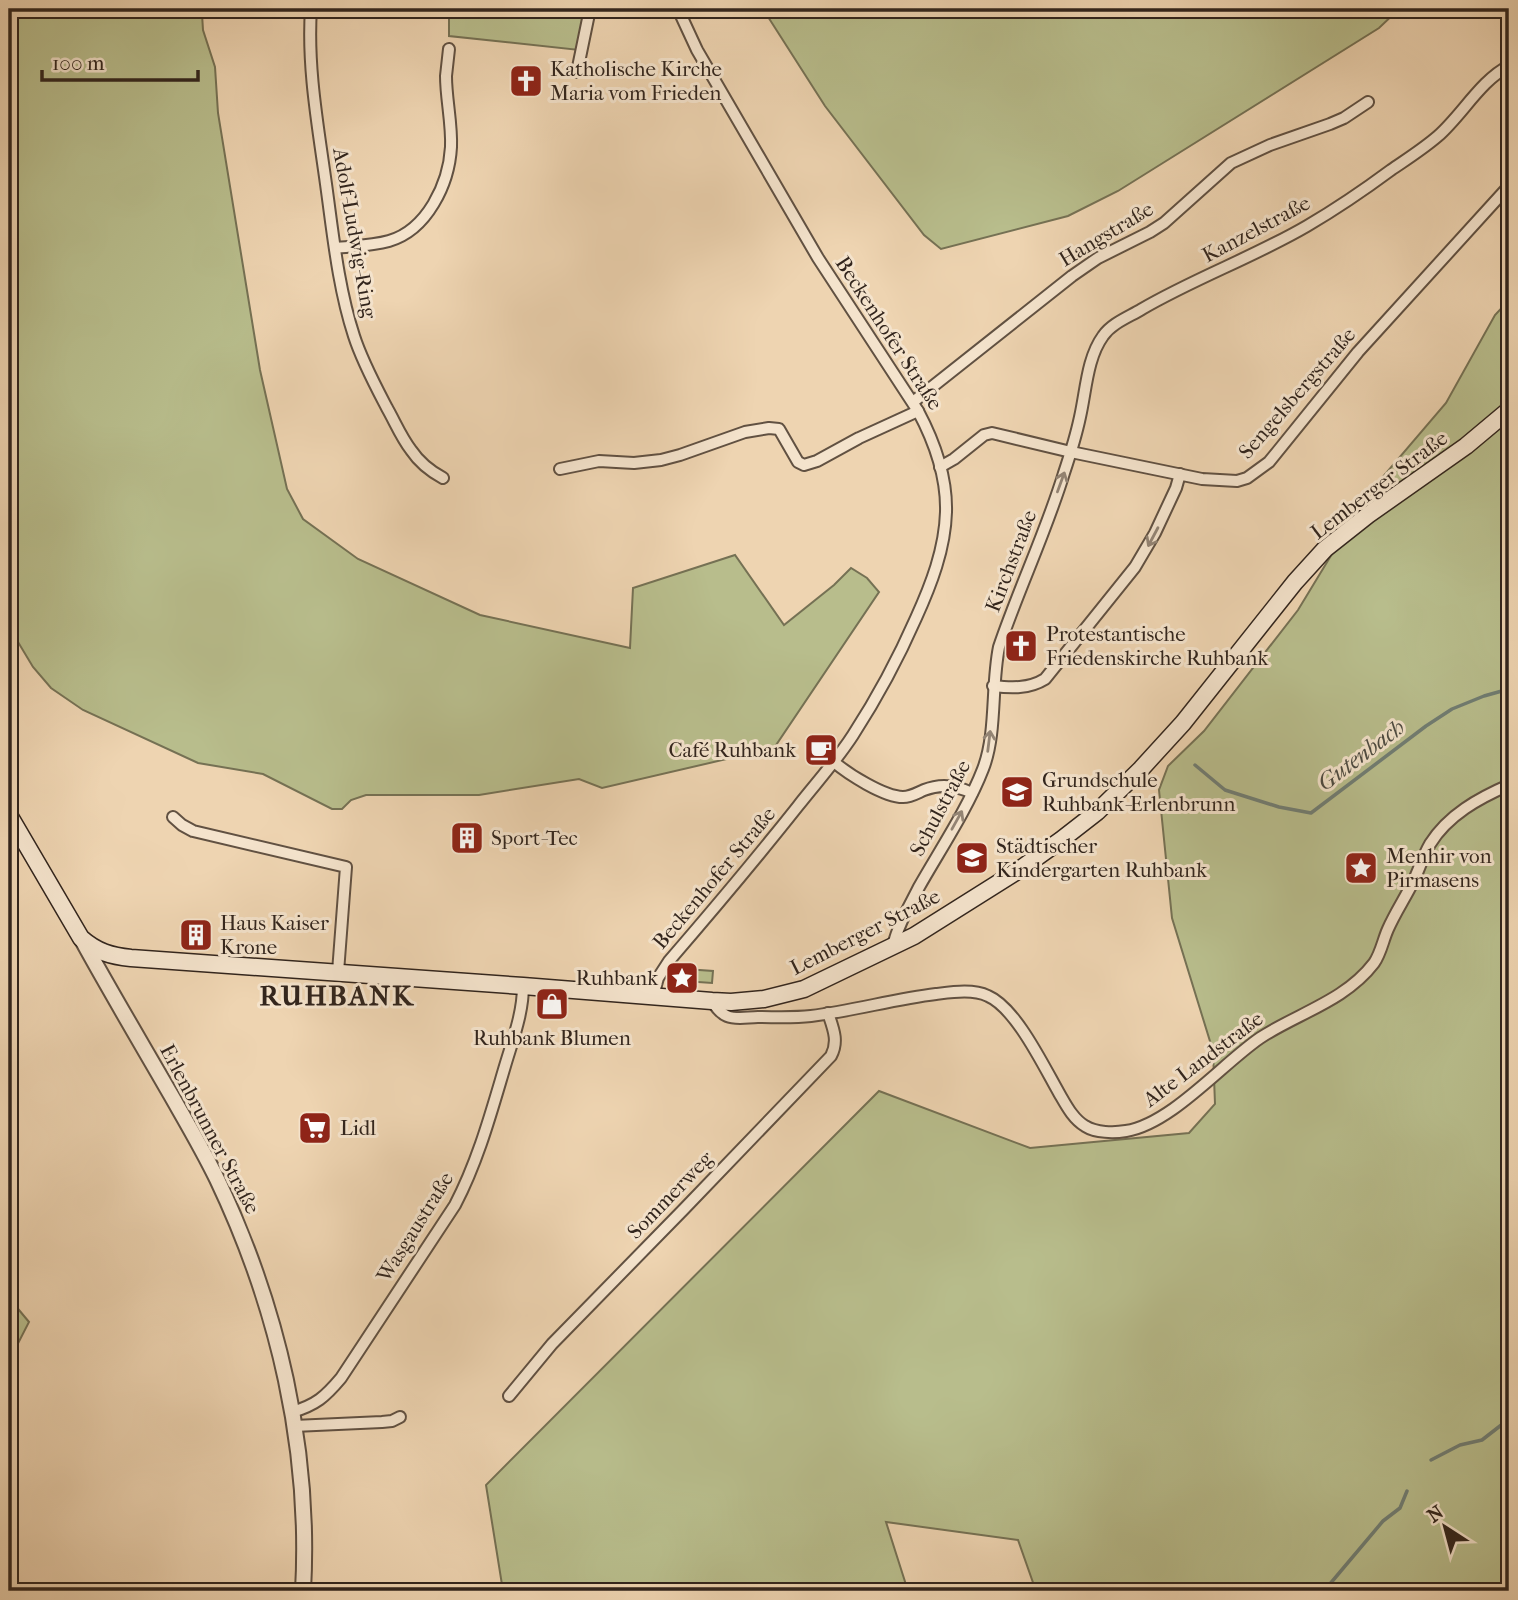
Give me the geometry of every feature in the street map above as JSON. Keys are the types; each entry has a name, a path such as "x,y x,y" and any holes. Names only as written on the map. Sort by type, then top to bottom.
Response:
{"main road":[{"name":"Lemberger Straße","path":"9,815 80,938 108,955 712,1002 755,1000 794,992 833,977 914,936 1019,870 1097,812 1183,723 1295,582 1325,549 1368,515 1458,452 1509,410"}],"street":[{"name":"Adolf-Ludwig-Ring","path":"311,9 315,107 335,248 353,334 369,372 411,452 429,471 443,478"},
{"path":"577,72 590,9"},
{"name":"Beckenhofer Straße","path":"653,996 658,978 669,961 704,922 852,737 908,638 939,557 946,514 940,467 929,433 915,406 818,258 697,50 678,9"},
{"path":"335,248 391,241 412,229 428,212 442,186 450,159 451,130 446,77 449,49"},
{"name":"Kanzelstraße","path":"1071,452 1095,348 1107,331 1161,298 1260,251 1344,203 1416,154 1449,127 1488,81 1509,66"},
{"name":"Hangstraße","path":"560,469 599,461 634,463 661,460 680,456 745,432 769,428 779,429 798,462 804,465 817,461 915,406 1072,276 1098,258 1164,223 1231,163 1270,145 1337,121 1368,102"},
{"name":"Sengelsbergstraße","path":"940,467 988,433 997,433 1071,452 1202,479 1237,481 1247,478 1262,468 1358,352 1509,186"},
{"name":"Kirchstraße","path":"993,686 999,647 1071,452"},
{"path":"993,686 1028,686 1045,679 1135,567 1155,533 1180,474"},
{"name":"Schulstraße","path":"894,946 901,921 983,769 989,749 993,686"},
{"path":"834,762 849,774 898,797 947,785 954,785 972,793"},
{"name":"Alte Landstraße","path":"712,1002 721,1013 736,1018 797,1017 951,992 987,995 1004,1007 1021,1029 1066,1105 1084,1126 1105,1131 1125,1131 1141,1127 1156,1120 1256,1041 1335,998 1363,976 1376,960 1387,930 1439,831 1469,806 1509,785"},
{"path":"173,817 192,831 346,867 338,972"},
{"name":"Erlenbrunner Straße","path":"80,938 216,1177 259,1280 272,1323 293,1419 303,1513 303,1591"},
{"path":"105,982 108,955"},
{"name":"Wasgaustraße","path":"293,1419 328,1394 341,1378 430,1244 466,1184 491,1112 521,1010 523,986"},
{"name":"Sommerweg","path":"509,1396 552,1344 831,1056 836,1040 828,1013"},
{"path":"293,1419 382,1422 400,1417"}],"green space":[{"path":"9,9 205,9 202,14 203,30 215,67 218,113 260,370 287,489 303,519 358,559 480,615 630,648 633,588 735,555 784,625 851,568 867,578 879,592 774,748 602,788 579,779 479,795 366,795 351,800 342,809 332,809 263,774 198,763 83,710 51,688 33,667 9,627"},
{"path":"449,9 587,9 579,50 449,36"},
{"path":"763,9 1399,9 1379,28 1118,191 1068,216 941,249 924,235 825,106"},
{"path":"1509,300 1509,1591 1036,1591 1018,1540 886,1522 908,1591 503,1591 486,1485 879,1091 1030,1148 1189,1133 1215,1104 1213,1051 1172,918 1159,790 1168,766 1204,731 1298,610 1369,493 1446,403 1495,315"},
{"path":"685,969 713,971 712,983 684,981"},
{"path":"9,1298 29,1322 9,1361"}],"waterway":[{"name":"Gutenbach","path":"1195,765 1225,790 1279,807 1311,813 1452,709 1509,689"},
{"path":"1431,1460 1460,1445 1482,1440 1509,1419"},
{"path":"1324,1591 1383,1521 1400,1508 1407,1491"}],"place":[{"name":"Katholische Kirche Maria vom Frieden","path":"526,81"},
{"name":"Protestantische Friedenskirche Ruhbank","path":"1021,646"},
{"name":"Café Ruhbank","path":"821,750"},
{"name":"Grundschule Ruhbank-Erlenbrunn","path":"1017,792"},
{"name":"Sport-Tec","path":"467,838"},
{"name":"Städtischer Kindergarten Ruhbank","path":"972,858"},
{"name":"Menhir von Pirmasens","path":"1361,868"},
{"name":"Haus Kaiser Krone","path":"196,935"},
{"name":"Ruhbank","path":"682,978"},
{"name":"Ruhbank Blumen","path":"552,1004"},
{"name":"Lidl","path":"315,1128"}],"district":[{"name":"RUHBANK","path":"337,995"}]}
